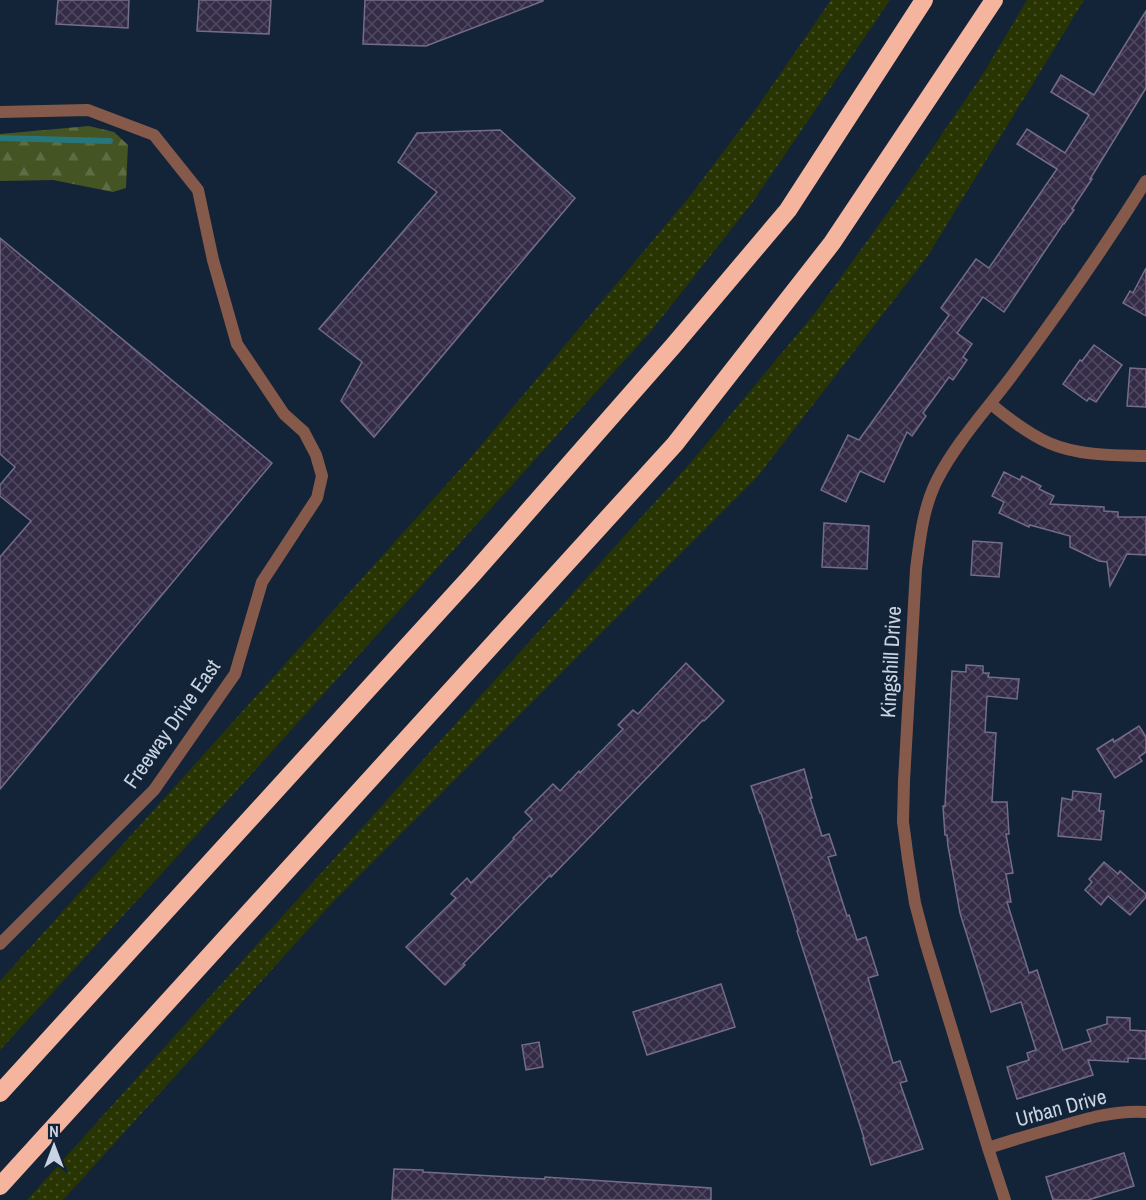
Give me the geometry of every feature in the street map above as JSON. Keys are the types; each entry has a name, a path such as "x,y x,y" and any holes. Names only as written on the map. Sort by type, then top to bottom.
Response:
{"highway":[{"path":"0,1093 473,574 674,345 788,210 924,0"},
{"path":"0,1186 675,444 832,243 994,0"}],"street":[{"name":"Freeway Drive East","path":"0,112 88,110 154,135 198,190 213,260 237,345 284,414 304,432 316,455 322,476 317,498 262,582 235,674 154,790 0,944"},
{"name":"Kingshill Drive","path":"1005,1200 925,941 915,903 903,822 916,569 920,537 926,508 936,482 958,445 1058,313 1146,181"},
{"path":"991,404 1019,426 1050,444 1098,454 1146,456"},
{"name":"Urban Drive","path":"988,1148 1083,1119 1107,1114 1146,1112"}],"green space":[{"path":"831,0 890,0 752,203 651,331 0,1050 0,981 473,455 690,196 758,106"},
{"path":"1027,0 1084,0 927,257 758,476 334,901 63,1200 27,1200 692,461 815,313 894,204 983,74"},
{"path":"89,126 114,132 128,145 126,188 113,192 53,180 0,181 0,134"}],"building":[{"path":"58,0 129,0 128,28 56,24"},
{"path":"199,0 271,0 269,34 197,31"},
{"path":"365,0 543,1 426,46 363,44"},
{"path":"1146,11 1146,88 1072,209 1074,210 1004,312 983,297 957,333 972,344 963,357 967,360 953,380 949,377 923,413 926,416 912,436 907,432 884,482 860,471 846,502 821,490 848,435 859,440 949,315 941,308 976,259 989,268 1057,169 1017,144 1027,129 1065,153 1089,115 1051,92 1061,75 1094,95"},
{"path":"500,130 575,198 374,437 341,401 362,362 319,329 437,192 398,162 417,133"},
{"path":"0,238 272,463 0,789 0,557 31,521 0,496 0,485 15,467 0,454"},
{"path":"1146,268 1146,316 1123,303 1130,291 1133,293"},
{"path":"1094,345 1122,365 1096,402 1089,398 1087,401 1063,384"},
{"path":"1130,368 1146,369 1146,407 1127,406"},
{"path":"1004,472 1020,480 1022,476 1041,486 1039,489 1054,496 1050,504 1104,507 1104,511 1118,512 1118,517 1146,517 1146,555 1127,554 1110,586 1107,562 1099,561 1070,547 1070,536 1030,525 1029,527 999,513 1004,502 992,496"},
{"path":"824,523 869,526 867,569 822,567"},
{"path":"973,541 1002,543 999,577 971,575"},
{"path":"686,663 724,701 551,877 550,875 445,985 406,947 456,898 451,894 467,878 471,883 532,819 525,812 553,784 560,791 579,771 580,773 623,729 618,725 633,710 638,714"},
{"path":"966,665 983,666 983,673 989,673 988,677 1019,679 1017,699 987,696 985,732 996,733 992,802 1007,802 1009,834 1006,834 1013,873 1006,874 1011,902 1007,902 1029,973 1037,970 1063,1050 1091,1041 1087,1030 1107,1024 1107,1017 1130,1018 1130,1030 1146,1031 1146,1059 1128,1058 1128,1062 1088,1060 1093,1075 1017,1099 1007,1067 1029,1060 1027,1053 1036,1050 1021,1002 991,1012 960,913 947,835 945,835 943,806 945,806 952,671 966,672"},
{"path":"1139,726 1146,737 1146,752 1139,757 1142,761 1115,778 1097,749 1113,739 1114,742"},
{"path":"804,769 822,836 829,834 836,855 828,857 847,916 849,915 857,940 866,937 878,975 868,978 893,1063 900,1061 907,1081 900,1083 923,1149 871,1165 751,786"},
{"path":"1073,791 1101,794 1099,811 1104,811 1101,840 1058,836 1062,798 1072,800"},
{"path":"1104,862 1118,874 1120,871 1146,894 1146,897 1130,915 1108,896 1101,905 1085,890 1092,882 1089,879"},
{"path":"721,984 735,1027 647,1055 633,1012"},
{"path":"539,1042 543,1067 526,1070 522,1045"},
{"path":"1124,1153 1134,1186 1088,1200 1053,1200 1046,1177"},
{"path":"394,1169 711,1188 711,1200 392,1200"}],"waterway":[{"path":"0,138 110,141"}]}
